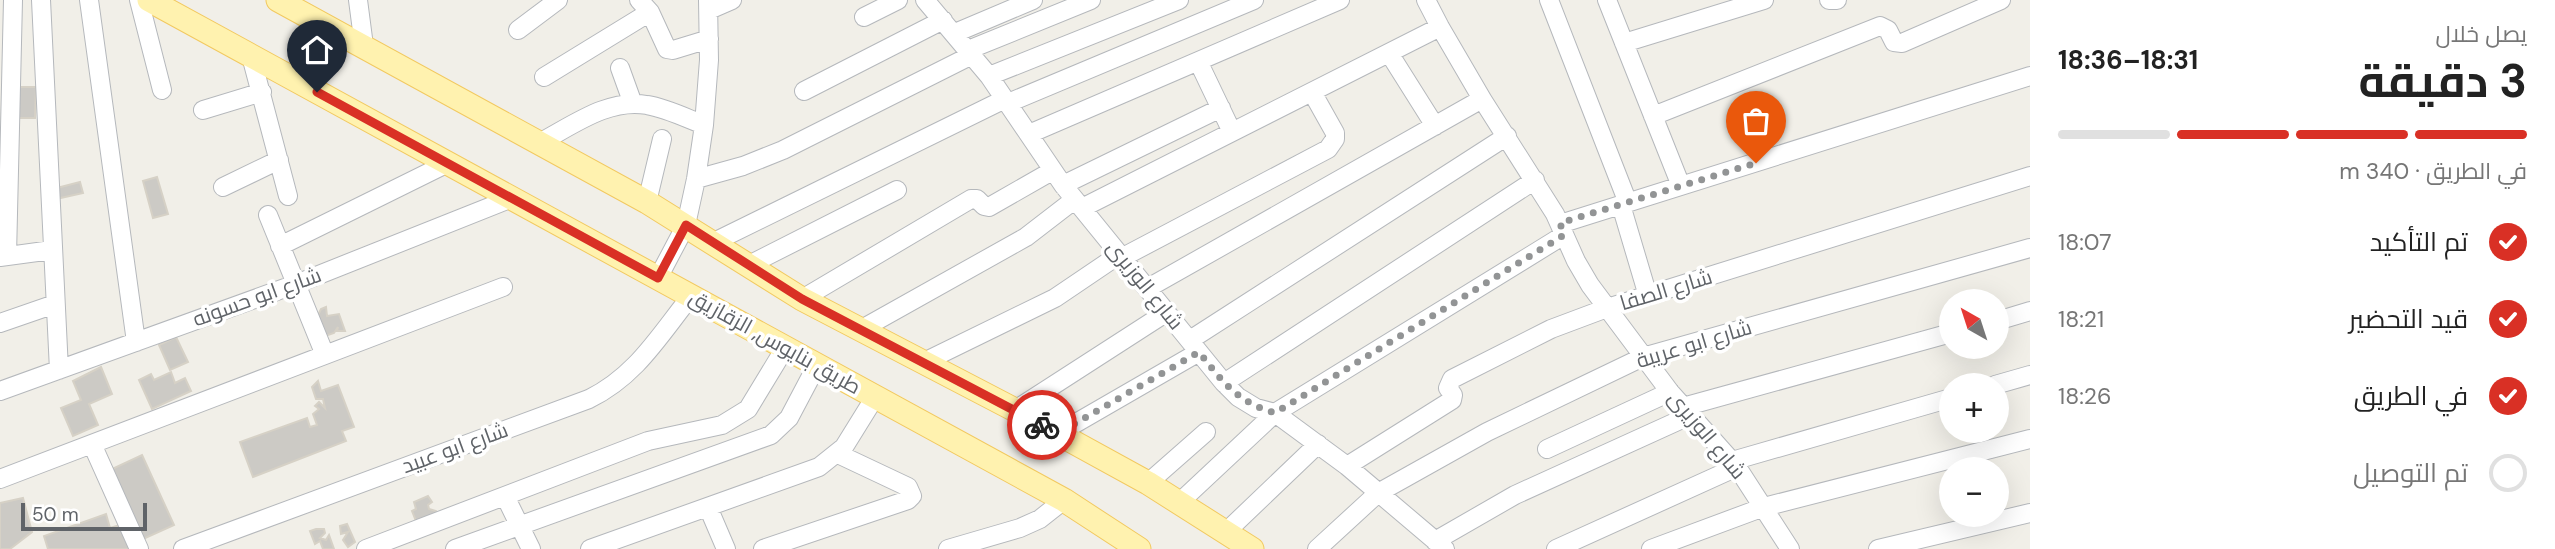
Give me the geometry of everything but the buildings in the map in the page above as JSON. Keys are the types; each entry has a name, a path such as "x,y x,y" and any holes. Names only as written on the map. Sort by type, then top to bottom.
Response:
{"main road":[{"name":"طريق بنايوس, الزقازيق","path":"149,0 1064,500 1139,549"},
{"path":"278,0 304,7 364,46 647,202 802,299 1148,483 1252,549"}],"street":[{"path":"13,0 4,176 3,257 52,250"},
{"path":"41,0 59,370"},
{"path":"89,0 136,342"},
{"path":"139,0 162,90"},
{"path":"358,0 364,46"},
{"path":"518,30 558,0"},
{"path":"658,278 686,225 696,179 704,125 709,5 732,0"},
{"path":"864,17 898,0"},
{"name":"شارع الوزيرى","path":"925,0 989,76 1068,191 1224,383 1238,397 1256,408 1275,413 1318,444 1440,545"},
{"path":"804,91 949,27 1033,0"},
{"path":"696,179 743,166 783,150 970,53 1091,0"},
{"path":"989,76 1180,0"},
{"path":"715,243 1007,101 1255,0"},
{"path":"1029,134 1340,0"},
{"name":"شارع الوزيرى","path":"1426,0 1482,99 1535,180 1581,269 1670,392 1735,464 1764,507 1784,547"},
{"path":"1549,0 1624,204 1648,296"},
{"path":"1606,0 1681,186"},
{"path":"1624,43 1764,0"},
{"path":"1829,0 1837,0"},
{"path":"1653,116 1880,26 1888,30 1894,42 1902,43 2001,0"},
{"path":"544,77 643,3 667,49 673,50 709,39"},
{"path":"802,299 971,199 978,199 984,206 989,207 1068,191 1232,132 1440,27"},
{"path":"1389,53 1435,126"},
{"path":"251,56 288,196"},
{"path":"1199,63 1232,132"},
{"path":"620,68 633,104"},
{"path":"1180,502 1275,413 1562,229 1624,204 2030,76"},
{"path":"203,110 262,92"},
{"path":"922,363 1055,298 1122,256 1328,149 1333,145 1335,133 1312,92"},
{"path":"1148,288 1482,99"},
{"path":"541,142 612,106 649,105 704,125"},
{"path":"860,330 1026,237 1068,191 1221,108"},
{"path":"1057,434 1194,346 1507,136"},
{"path":"647,202 662,139"},
{"path":"223,187 279,160"},
{"path":"280,246 448,163"},
{"name":"شارع الصفا","path":"1347,466 1452,400 1453,395 1448,388 1452,379 1551,329 1607,308 2030,176"},
{"path":"1224,383 1535,180"},
{"path":"750,265 897,190"},
{"name":"شارع ابو حسونه","path":"0,391 296,284 512,198"},
{"path":"268,215 325,355"},
{"name":"شارع ابو عريبة","path":"1317,549 1378,493 1487,432 1643,357 2030,247"},
{"path":"0,479 503,287"},
{"name":"شارع ابو عبيد","path":"184,549 597,395 635,368 691,296"},
{"path":"0,323 55,304"},
{"path":"2009,317 2030,311"},
{"path":"1015,410 1167,312"},
{"path":"1440,545 1515,495 1687,411 1939,337"},
{"path":"366,549 648,441 708,429 736,418 748,409 785,348"},
{"path":"455,549 771,435 789,418 817,365"},
{"path":"2009,381 2030,375"},
{"path":"1547,449 1670,392"},
{"path":"590,549 819,467 838,454 875,397"},
{"path":"1556,549 1735,464 1939,402"},
{"path":"1148,483 1206,432"},
{"path":"1651,549 1764,507 2030,439"},
{"path":"92,444 139,549"},
{"path":"1227,531 1318,444"},
{"path":"763,549 908,494 838,454"},
{"path":"505,496 531,549"},
{"path":"948,549 1020,528 1040,519 1064,500"},
{"path":"708,507 726,549"},
{"path":"1878,549 2030,513"}],"way so far":[{"path":"1042,425 1057,434 1199,352 1238,397 1256,408 1275,413 1564,235 1560,223 1756,163"}],"route":[{"path":"317,92 658,278 686,225 802,299 1042,425"}]}
